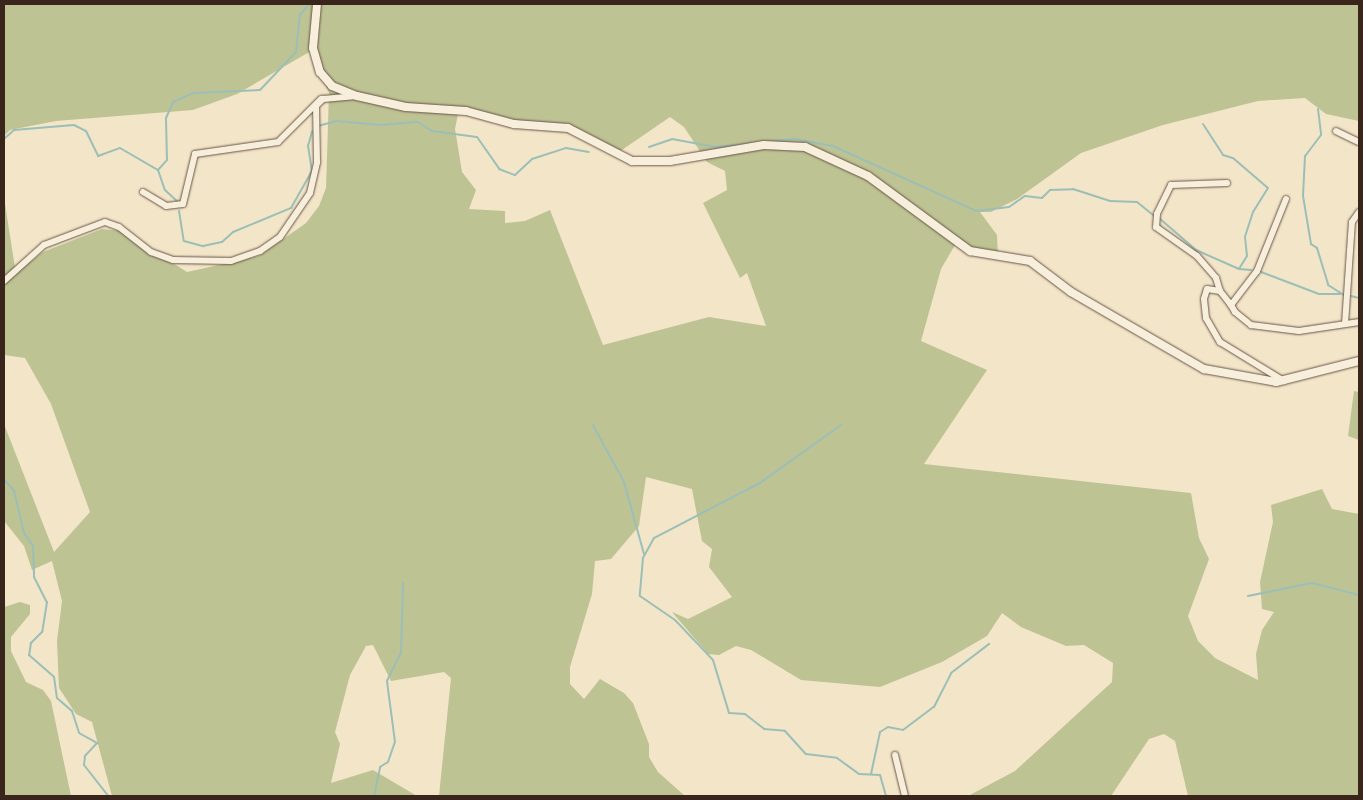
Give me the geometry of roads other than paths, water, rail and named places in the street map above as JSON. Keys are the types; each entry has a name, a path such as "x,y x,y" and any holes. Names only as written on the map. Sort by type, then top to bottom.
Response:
{"street":[{"path":"317,4 313,48 320,72 332,86 357,96 406,107 466,111 514,124 568,128 632,161 670,161 764,145 817,151 868,176 970,251 1030,261 1071,292 1204,369 1284,381 1359,361"},
{"path":"143,192 166,206 183,204 195,154 278,142 307,108 323,99 357,96"},
{"path":"4,281 44,244 105,222 119,227 151,252 173,260 231,261 260,251 280,237 310,193 318,149 314,114 323,99"},
{"path":"1336,132 1359,142"},
{"path":"1227,183 1171,185 1155,224 1205,263 1220,291 1252,325 1310,331 1359,322"},
{"path":"1231,304 1257,271 1286,199"},
{"path":"1345,324 1352,222 1359,212"},
{"path":"1220,291 1207,289 1204,299 1206,318 1220,342 1284,381"},
{"path":"895,754 905,796"}],"waterway":[{"path":"158,170 167,160 166,118 173,102 193,93 260,90 296,52 300,15 309,4"},
{"path":"1318,109 1321,135 1305,156 1303,196 1311,244 1317,248 1328,285 1344,295"},
{"path":"318,126 337,121 382,125 418,122 432,131 477,137 499,169 515,175 532,159 566,148 589,152"},
{"path":"1203,124 1223,155 1233,158 1268,188 1253,212 1245,237 1247,256 1239,269"},
{"path":"4,139 14,130 74,125 86,131 98,156 120,148 158,170"},
{"path":"179,211 184,241 203,246 222,242 233,232 291,208 312,171 308,146 312,132"},
{"path":"649,147 672,139 715,147 749,144"},
{"path":"766,142 796,139 833,146 976,211 1009,207 1025,196 1042,198 1050,190 1073,189 1110,201 1137,202 1154,216"},
{"path":"158,170 165,190 178,202"},
{"path":"1159,218 1196,250 1239,269 1251,270"},
{"path":"1261,272 1319,294 1340,294"},
{"path":"1351,296 1359,298"},
{"path":"593,425 624,482 644,554"},
{"path":"841,425 760,483 654,538 643,558 640,596 675,620 713,660 729,713 745,714 764,729 785,731 806,754 837,758 859,774 880,775 886,796"},
{"path":"4,479 14,491 24,533 33,546 34,577 47,602 42,632 31,643 29,655 54,677 57,698 72,711 79,733 97,743 85,756 84,765 108,796"},
{"path":"374,796 380,767 388,762 395,742 387,681 401,652 403,583"},
{"path":"1248,596 1312,583 1359,595"},
{"path":"871,774 880,732 888,727 903,730 934,707 951,673 989,644"}]}
